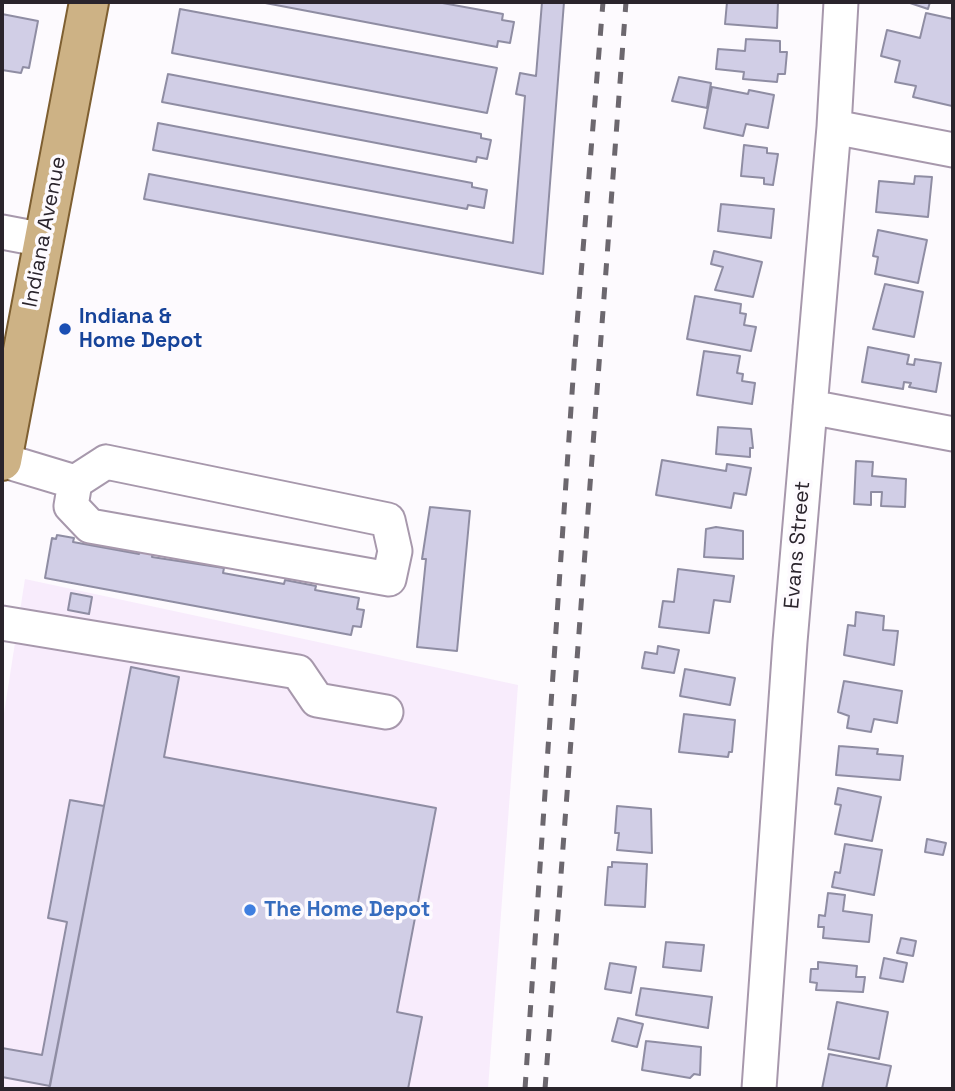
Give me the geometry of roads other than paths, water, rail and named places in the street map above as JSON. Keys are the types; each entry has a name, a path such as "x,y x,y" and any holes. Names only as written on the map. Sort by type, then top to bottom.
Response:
{"main road":[{"name":"Indiana Avenue","path":"2,461 6,412 44,302 44,240 85,2"}],"street":[{"name":"Evans Street","path":"759,1089 790,642 834,127 841,2"},
{"path":"834,127 953,150"},
{"path":"2,232 44,240"},
{"path":"810,407 953,435"},
{"path":"2,461 75,481 106,462 388,520 395,551 389,579 90,526 71,506 75,481"},
{"path":"2,623 298,672 317,700 386,712"}],"railway":[{"path":"525,1089 575,349 603,2"},
{"path":"545,1089 626,2"}],"place":[{"name":"Indiana & Home Depot","path":"65,329"},
{"name":"The Home Depot","path":"250,910"}]}
